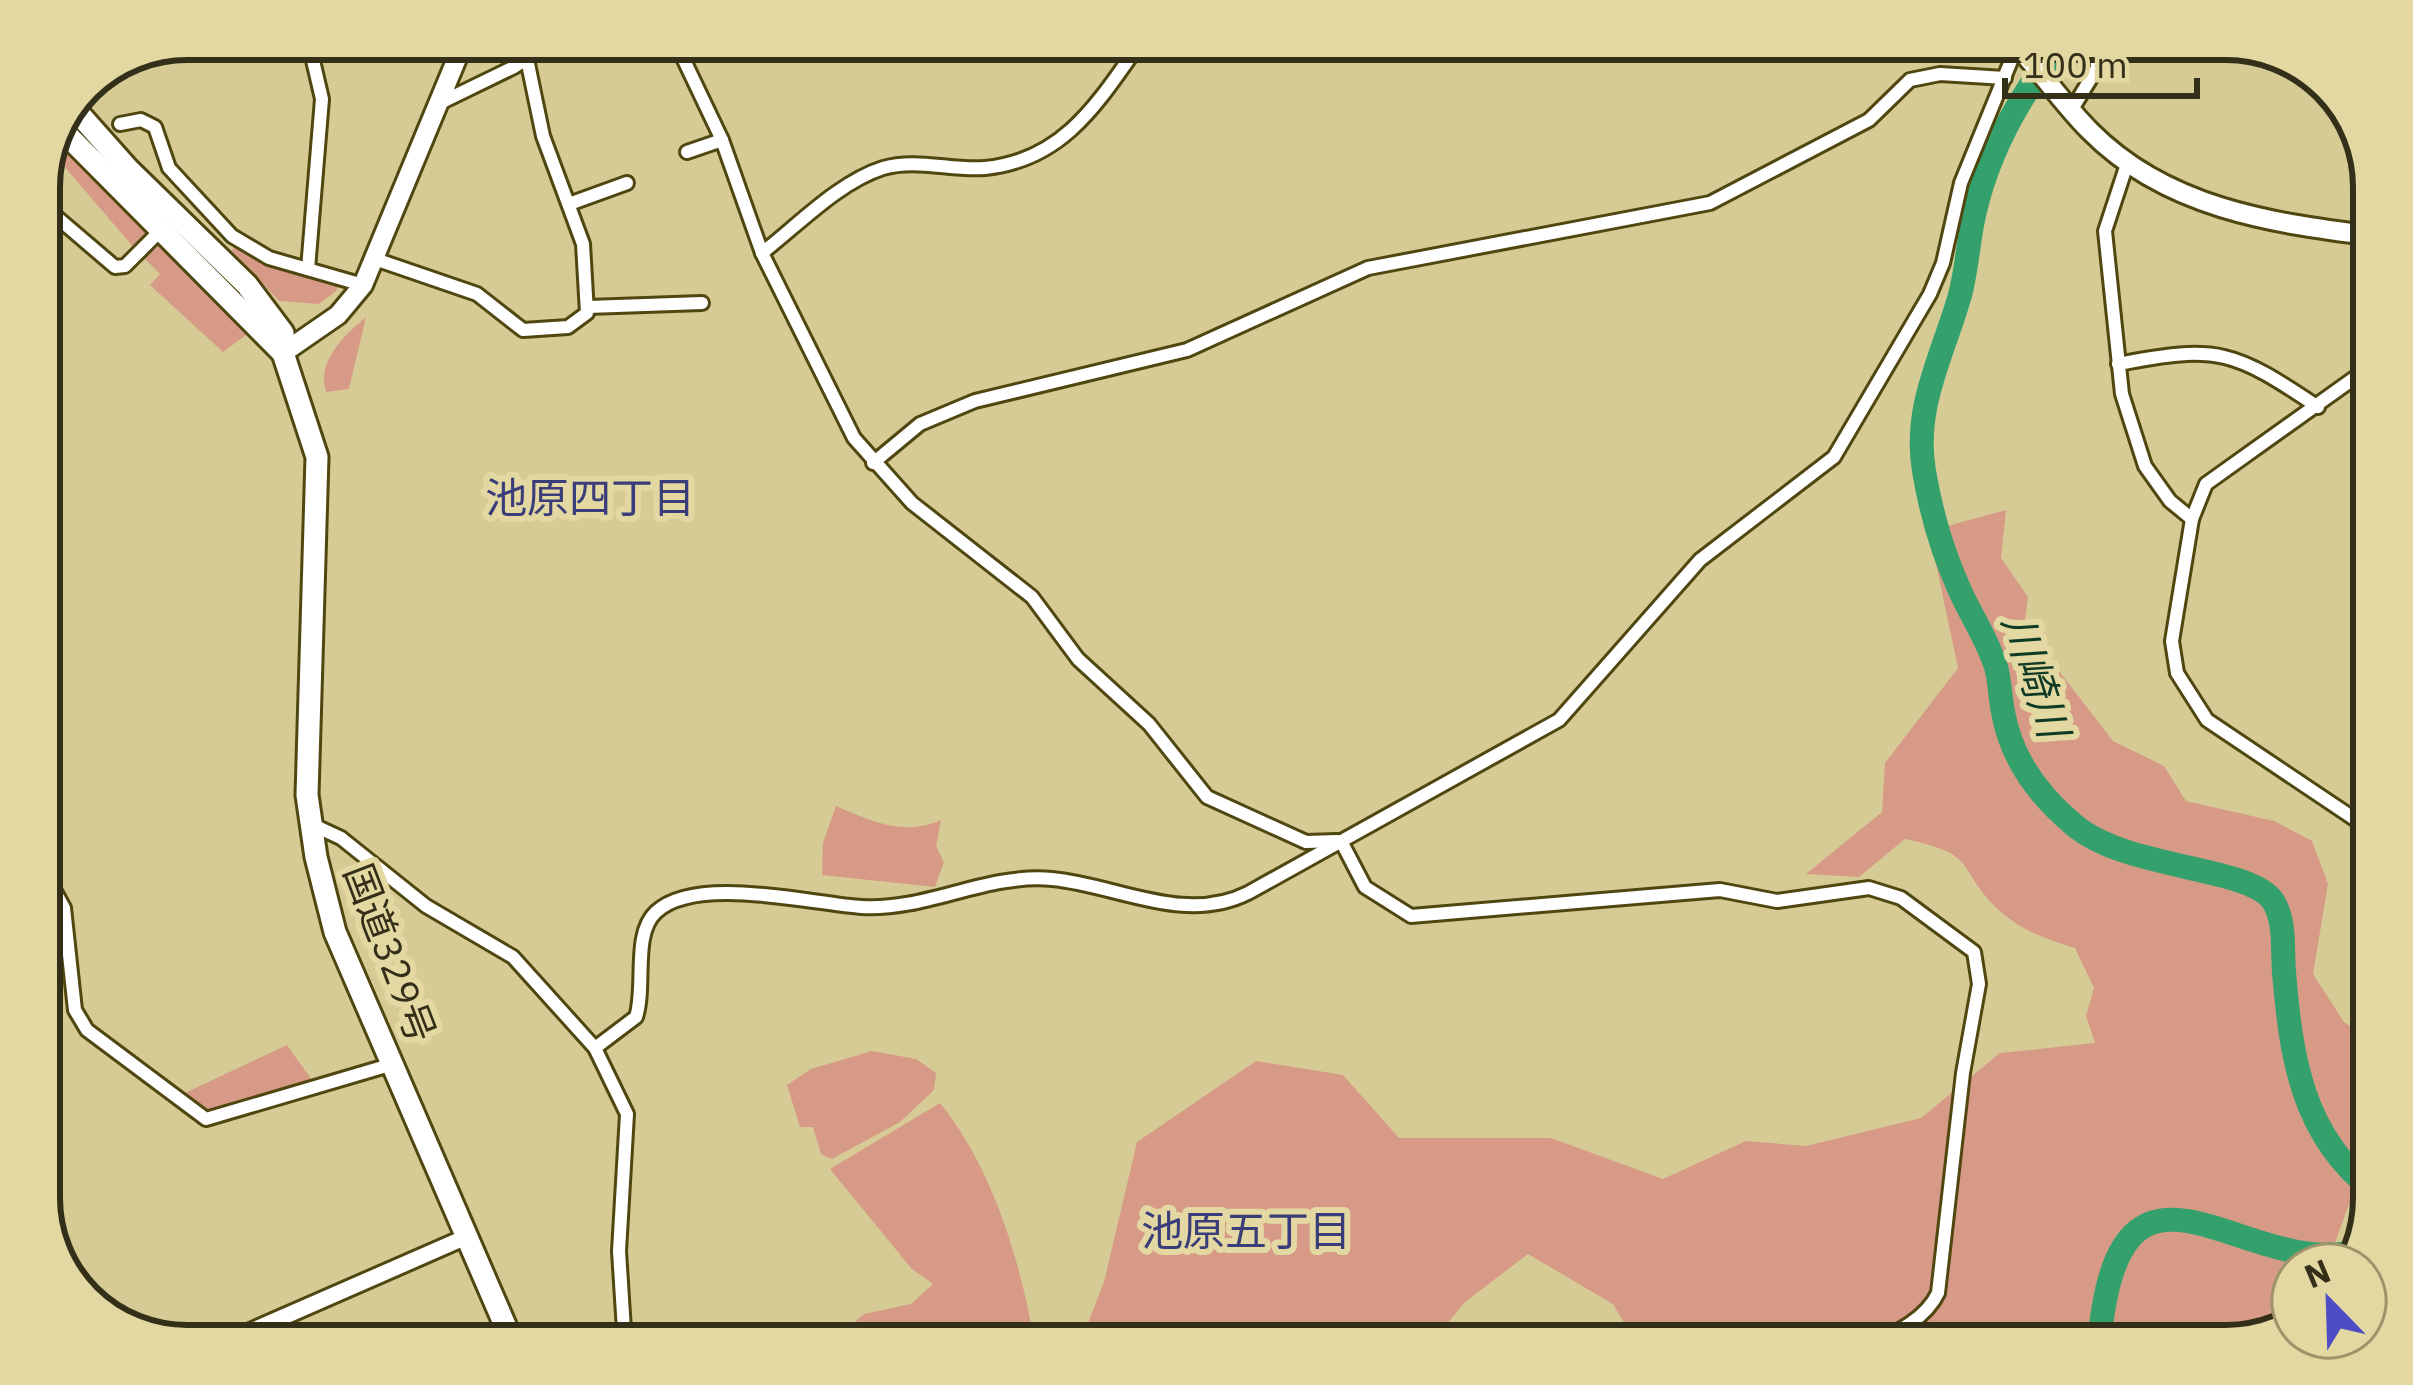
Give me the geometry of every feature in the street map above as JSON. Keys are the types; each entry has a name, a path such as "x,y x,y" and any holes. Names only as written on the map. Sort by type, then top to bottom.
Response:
{"highway":[{"name":"国道329号","path":"81,116 275,319 284,333 283,352"},
{"name":"国道329号","path":"70,138 283,352 309,417 318,476 310,824 335,932 505,1325"}],"main road":[{"path":"283,352 338,315 364,285 456,60"},
{"path":"2028,60 2127,164 2219,209 2353,232"}],"street":[{"path":"308,269 322,99 313,60"},
{"path":"439,103 523,60"},
{"path":"375,259 477,294 523,330 578,323 588,307 587,260 543,136 527,60"},
{"path":"684,60 722,140 762,254 854,438 873,463 912,503 1032,596 1078,659 1149,724 1207,796 1306,842 1341,842"},
{"path":"762,254 839,193 884,168 986,168 1056,146 1080,127 1128,60"},
{"path":"595,1048 636,1017 645,930 658,909 673,902 760,895 870,908 1033,878 1210,906 1232,901 1559,720 1700,560 1834,457 1930,294 1943,263 1961,183 2013,60"},
{"path":"2069,108 2097,68 2097,60"},
{"path":"873,463 920,424 975,401 1187,350 1369,268 1710,202 1869,120 1910,80 1940,74 2005,78"},
{"path":"120,124 141,120 155,127 169,168 232,236 269,258 364,285"},
{"path":"687,152 722,140"},
{"path":"2127,164 2105,231 2118,364 2145,466 2170,502 2192,519"},
{"path":"568,205 627,183"},
{"path":"60,220 115,267 125,266 160,231"},
{"path":"218,257 232,236"},
{"path":"588,307 702,303"},
{"path":"2118,364 2213,351 2248,361 2318,407"},
{"path":"2353,380 2206,484 2192,519 2172,641 2176,673 2207,720 2353,818"},
{"path":"310,824 341,838 426,906 513,957 595,1048 627,1114 619,1251 624,1325"},
{"path":"1341,842 1365,886 1411,916 1720,890 1778,901 1869,888 1901,898 1974,952 1979,984 1963,1073 1938,1292 1923,1313 1903,1325"},
{"path":"60,901 75,1010 87,1030 206,1119 392,1064"},
{"path":"265,1325 466,1238"}],"shaded area":[{"path":"66,150 151,234 135,249 62,164"},
{"path":"156,241 250,332 223,352 150,285 160,274 142,256"},
{"path":"237,247 257,260 338,286 336,291 319,304 279,301 231,250"},
{"path":"366,317 349,389 326,392 329,359"},
{"path":"2006,510 2001,558 2028,597 2024,626 2113,741 2164,766 2186,801 2274,821 2312,841 2328,884 2313,974 2353,1028 2353,1193 2336,1241 2269,1241 2269,1317 2226,1325 1626,1325 1613,1304 1528,1254 1465,1302 1446,1325 1087,1325 1104,1282 1137,1142 1256,1061 1343,1075 1399,1138 1551,1138 1663,1179 1746,1141 1806,1146 1921,1118 2000,1053 2095,1043 2086,1016 2094,988 2075,948 2035,934 2007,917 1957,857 1905,839 1859,877 1806,874 1882,812 1885,763 1958,668 1929,531"},
{"path":"836,806 901,827 941,820 936,846 944,862 935,887 822,875 823,843"},
{"path":"287,1045 314,1083 209,1113 185,1093"},
{"path":"872,1051 916,1059 936,1073 934,1090 900,1122 832,1159 821,1154 813,1127 800,1127 787,1085 811,1069"},
{"path":"940,1103 990,1187 1022,1282 1031,1325 851,1325 864,1314 911,1304 933,1284 911,1268 830,1169"}],"waterway":[{"name":"川崎川","path":"2049,60 2009,121 1988,167 1960,295 1926,403 1922,448 1934,518 1955,578 1996,667 2012,745 2049,801 2097,840 2240,881 2273,901 2282,926 2291,1034 2305,1093 2331,1146 2353,1172"},
{"name":"川崎川","path":"2103,1325 2111,1275 2132,1236 2160,1221 2194,1222 2269,1244"}],"district":[{"name":"池原四丁目","path":"590,498"},
{"name":"池原五丁目","path":"1246,1231"}]}
